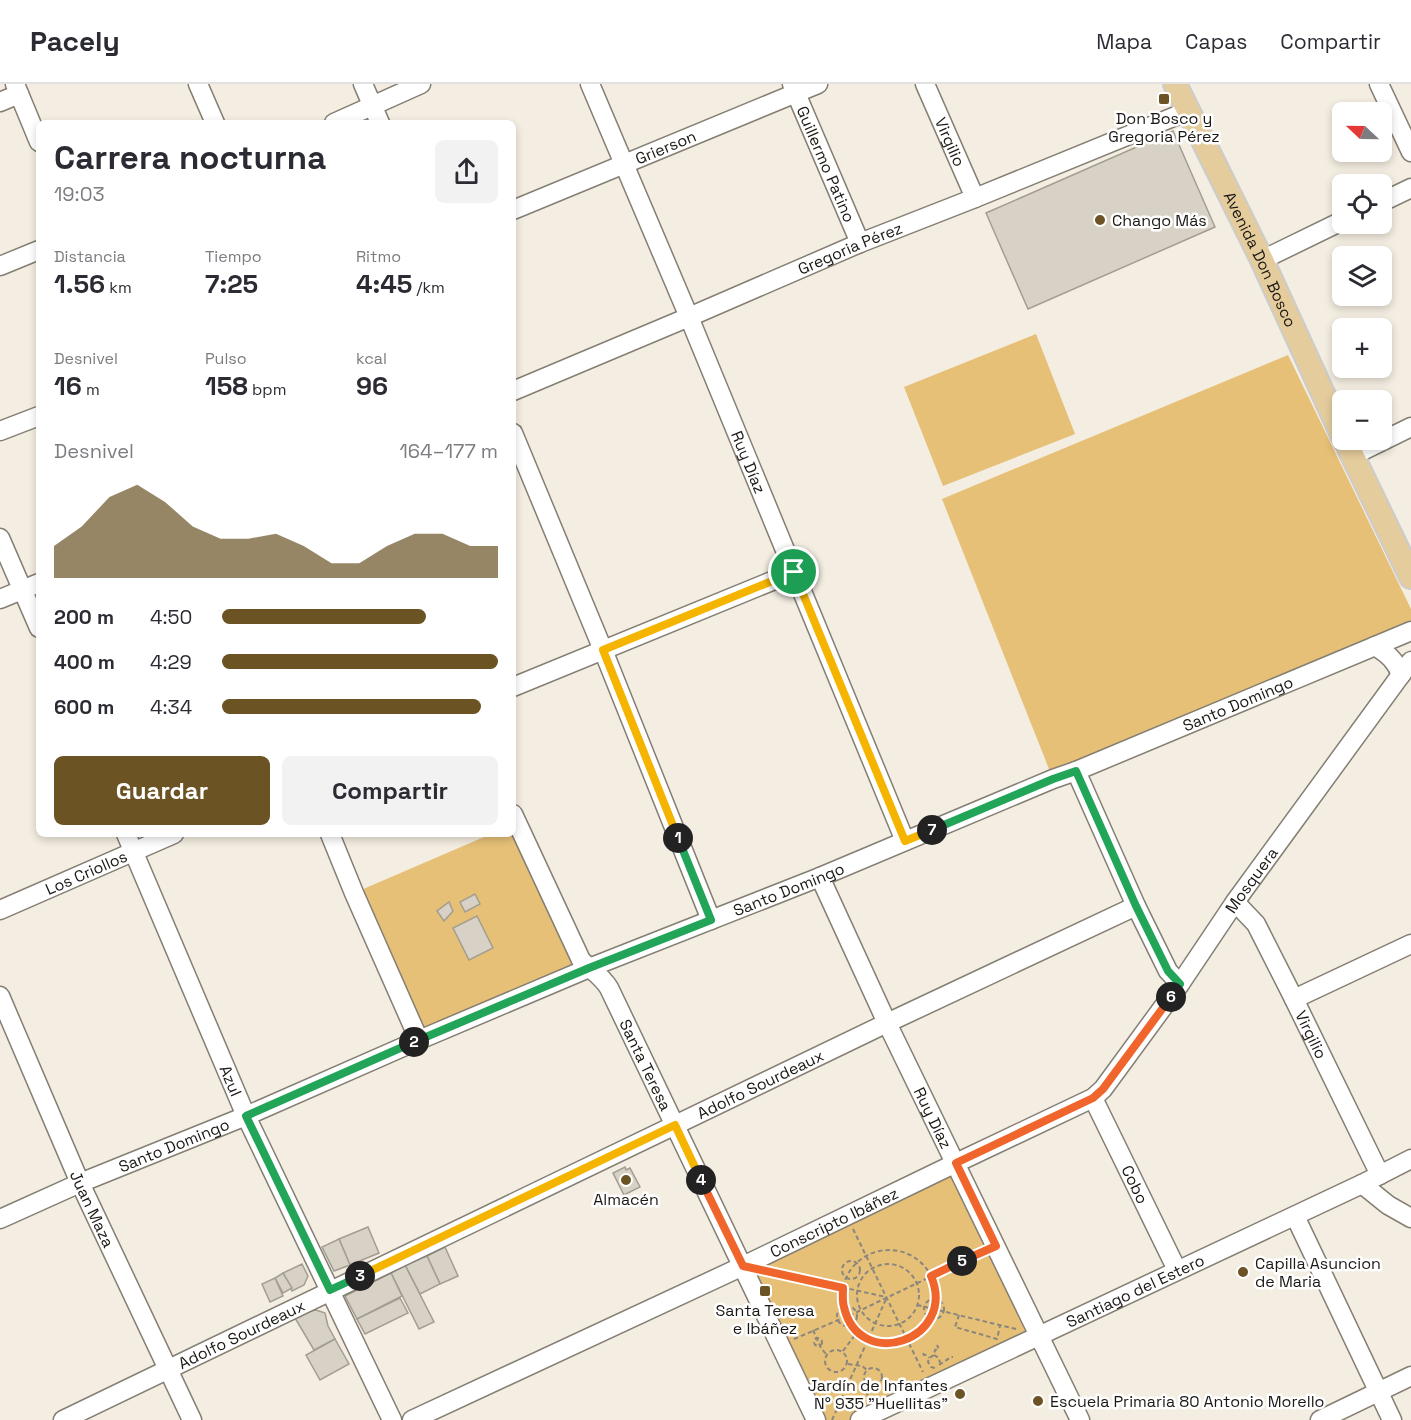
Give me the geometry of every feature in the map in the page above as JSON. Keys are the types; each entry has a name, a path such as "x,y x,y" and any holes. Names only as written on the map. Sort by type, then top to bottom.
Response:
{"main road":[{"name":"Avenida Don Bosco","path":"1175,84 1262,260 1332,413"},
{"path":"1349,450 1411,577"}],"street":[{"path":"198,84 213,120"},
{"path":"363,84 379,120"},
{"path":"341,120 421,84"},
{"name":"Ruy Díaz","path":"590,84 689,317 905,841"},
{"name":"Grierson","path":"516,209 624,164 794,88 818,84"},
{"name":"Virgilio","path":"925,84 975,198"},
{"path":"1379,84 1411,152"},
{"name":"Guillermo Patino","path":"794,88 860,243"},
{"path":"0,102 17,89 36,135"},
{"name":"Gregoria Pérez","path":"516,390 860,243 1188,111"},
{"path":"1392,197 1411,188"},
{"path":"1262,260 1332,226"},
{"path":"0,266 36,251"},
{"path":"0,431 36,417"},
{"path":"1392,433 1411,427"},
{"path":"516,440 711,920"},
{"path":"0,538 31,586 36,612"},
{"path":"516,686 794,572"},
{"path":"0,599 31,586"},
{"name":"Santo Domingo","path":"0,1219 589,968 820,878 1411,631"},
{"path":"1375,645 1393,658 1397,666 1406,668"},
{"name":"Mosquera","path":"1093,1098 1103,1089 1180,984 1235,902 1406,668"},
{"path":"1076,771 1136,906 1168,971 1180,984"},
{"name":"Santa Teresa","path":"516,820 581,960 604,979 609,988 816,1420"},
{"name":"Azul","path":"127,837 246,1116 392,1420"},
{"name":"Los Criollos","path":"0,910 167,837"},
{"path":"331,837 419,1040"},
{"name":"Ruy Díaz","path":"820,878 887,1023 1080,1420"},
{"name":"Virgilio","path":"1235,902 1256,924 1380,1175"},
{"name":"Adolfo Sourdeaux","path":"63,1420 887,1023 1136,906"},
{"path":"1294,999 1411,944"},
{"name":"Juan Maza","path":"0,996 80,1183 192,1420"},
{"name":"Conscripto Ibáñez","path":"412,1420 743,1266 1093,1098"},
{"name":"Cobo","path":"1093,1098 1177,1270"},
{"name":"Santiago del Estero","path":"860,1420 1295,1216 1411,1159"},
{"path":"1362,1184 1388,1205 1411,1218"},
{"path":"1295,1216 1392,1420"},
{"path":"1320,1420 1411,1377"}],"path":[{"path":"846,1216 931,1387"},
{"path":"780,1345 857,1312 996,1246"},
{"path":"883,1250 898,1251 913,1256 924,1265 931,1276 936,1294 934,1309 920,1332 907,1340 888,1344 868,1338 852,1325 843,1306 843,1288 847,1277 857,1263 866,1256 883,1250"},
{"path":"848,1261 857,1263 860,1273 855,1278 847,1277 843,1273 844,1265 848,1261"},
{"path":"893,1265 903,1268 911,1274 916,1283 917,1305 913,1313 900,1324 883,1326 867,1318 861,1310 857,1292 865,1274 873,1268 893,1265"},
{"path":"743,1266 886,1297"},
{"path":"832,1420 886,1297"},
{"path":"935,1299 943,1304 944,1311 939,1318 930,1318 925,1314 924,1307 929,1300 935,1299"},
{"path":"917,1305 1020,1330"},
{"path":"843,1306 851,1306 857,1312 857,1319 852,1325"},
{"path":"843,1306 838,1312 838,1320 843,1325 852,1325"},
{"path":"959,1315 955,1327 997,1339 1001,1325"},
{"path":"813,1330 826,1354 825,1364 829,1370 833,1372 843,1370 847,1363 843,1352 837,1349 826,1354"},
{"path":"843,1352 858,1331"},
{"path":"934,1355 935,1350"},
{"path":"934,1355 928,1357 928,1364 932,1368 953,1357"},
{"path":"934,1355 939,1358 940,1363"},
{"path":"847,1363 864,1367 867,1370"},
{"path":"868,1384 875,1385 880,1382 882,1377 876,1369 867,1370 864,1377 868,1384 866,1388 871,1401"}],"shaded area":[{"path":"1036,334 1075,434 943,486 904,387"},
{"path":"1288,355 1332,450 1411,609 1411,622 1053,779 942,499"},
{"path":"484,837 515,837 589,968 419,1040 354,893"},
{"path":"956,1163 1040,1336 860,1420 816,1420 743,1266"}],"building":[{"name":"Chango Más","path":"1173,131 1215,227 1028,309 986,213"},
{"path":"475,894 480,904 465,912 460,902"},
{"path":"449,902 453,911 444,921 437,911"},
{"path":"477,916 493,948 469,960 453,928"},
{"name":"Almacén","path":"625,1167 626,1170 630,1168 640,1187 624,1195 613,1173"},
{"path":"368,1227 379,1253 350,1265 339,1239"},
{"path":"339,1239 350,1265 334,1271 322,1247"},
{"path":"445,1247 458,1276 440,1284 427,1256"},
{"path":"427,1256 440,1284 420,1294 405,1265"},
{"path":"302,1264 308,1276 304,1285 292,1291 283,1273"},
{"path":"405,1265 434,1322 419,1329 391,1273"},
{"path":"283,1273 292,1288 283,1293 275,1278"},
{"path":"391,1273 402,1296 357,1319 345,1296"},
{"path":"275,1278 283,1296 270,1302 262,1284"},
{"path":"400,1298 408,1313 365,1334 357,1319"},
{"path":"316,1310 325,1313 328,1326 335,1339 314,1350 295,1318"},
{"path":"335,1339 349,1364 320,1380 306,1355"}],"place":[{"name":"Don Bosco y Gregoria Pérez","path":"1164,99"},
{"name":"Chango Más","path":"1100,220"},
{"name":"Almacén","path":"626,1180"},
{"name":"Capilla Asuncion de Maria","path":"1243,1272"},
{"name":"Santa Teresa e Ibáñez","path":"765,1291"},
{"name":"Jardín de Infantes N° 935 \"Huellitas\"","path":"960,1394"},
{"name":"Escuela Primaria 80 Antonio Morello","path":"1038,1401"}],"route":[{"path":"794,572 905,841 1076,771 1136,906 1168,971 1180,984 1103,1089 1093,1098 956,1163 996,1246 931,1276 936,1294 934,1310 930,1320 920,1332 910,1339 888,1344 865,1337 847,1318 843,1305 843,1288 743,1266 675,1125 330,1290 246,1116 589,968 711,920 603,650 794,572"}]}
